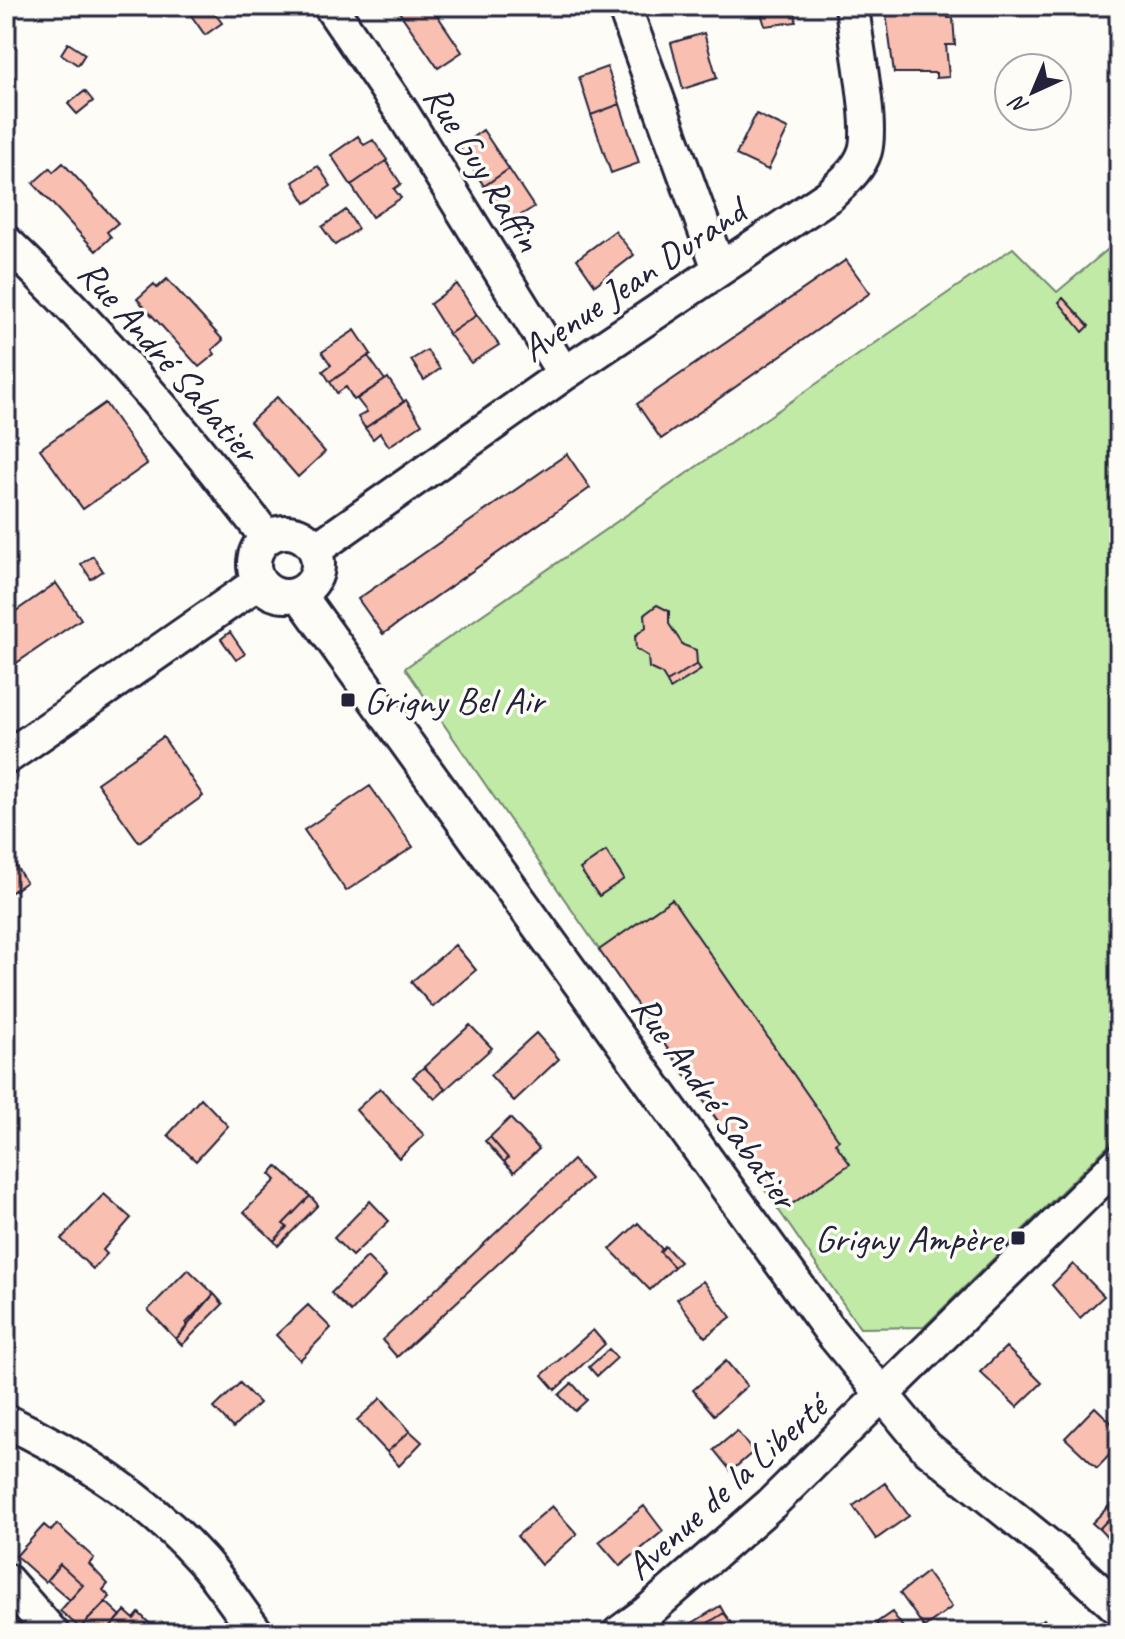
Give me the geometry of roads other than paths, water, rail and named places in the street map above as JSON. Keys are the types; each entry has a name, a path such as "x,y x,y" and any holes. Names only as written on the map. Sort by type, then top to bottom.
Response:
{"street":[{"name":"Rue Guy Raffin","path":"330,6 400,109 564,374"},
{"path":"624,6 719,269"},
{"name":"Avenue Jean Durand","path":"316,549 564,374 830,195 860,163 868,140 852,6"},
{"name":"Rue André Sabatier","path":"6,242 59,293 198,446 267,538"},
{"path":"277,532 299,534 316,549 317,575 299,594 277,595 259,582 254,558 267,538 277,532"},
{"path":"6,758 259,582"},
{"name":"Rue André Sabatier","path":"299,594 821,1319 883,1397 926,1447 1065,1559 1119,1609"},
{"name":"Avenue de la Liberté","path":"619,1633 759,1514 1117,1167"},
{"path":"6,1421 98,1472 173,1530 220,1581 257,1633"},
{"path":"6,1580 52,1633"}],"place":[{"name":"Grigny Bel Air","path":"348,700"},
{"name":"Grigny Ampère","path":"1018,1238"}]}
